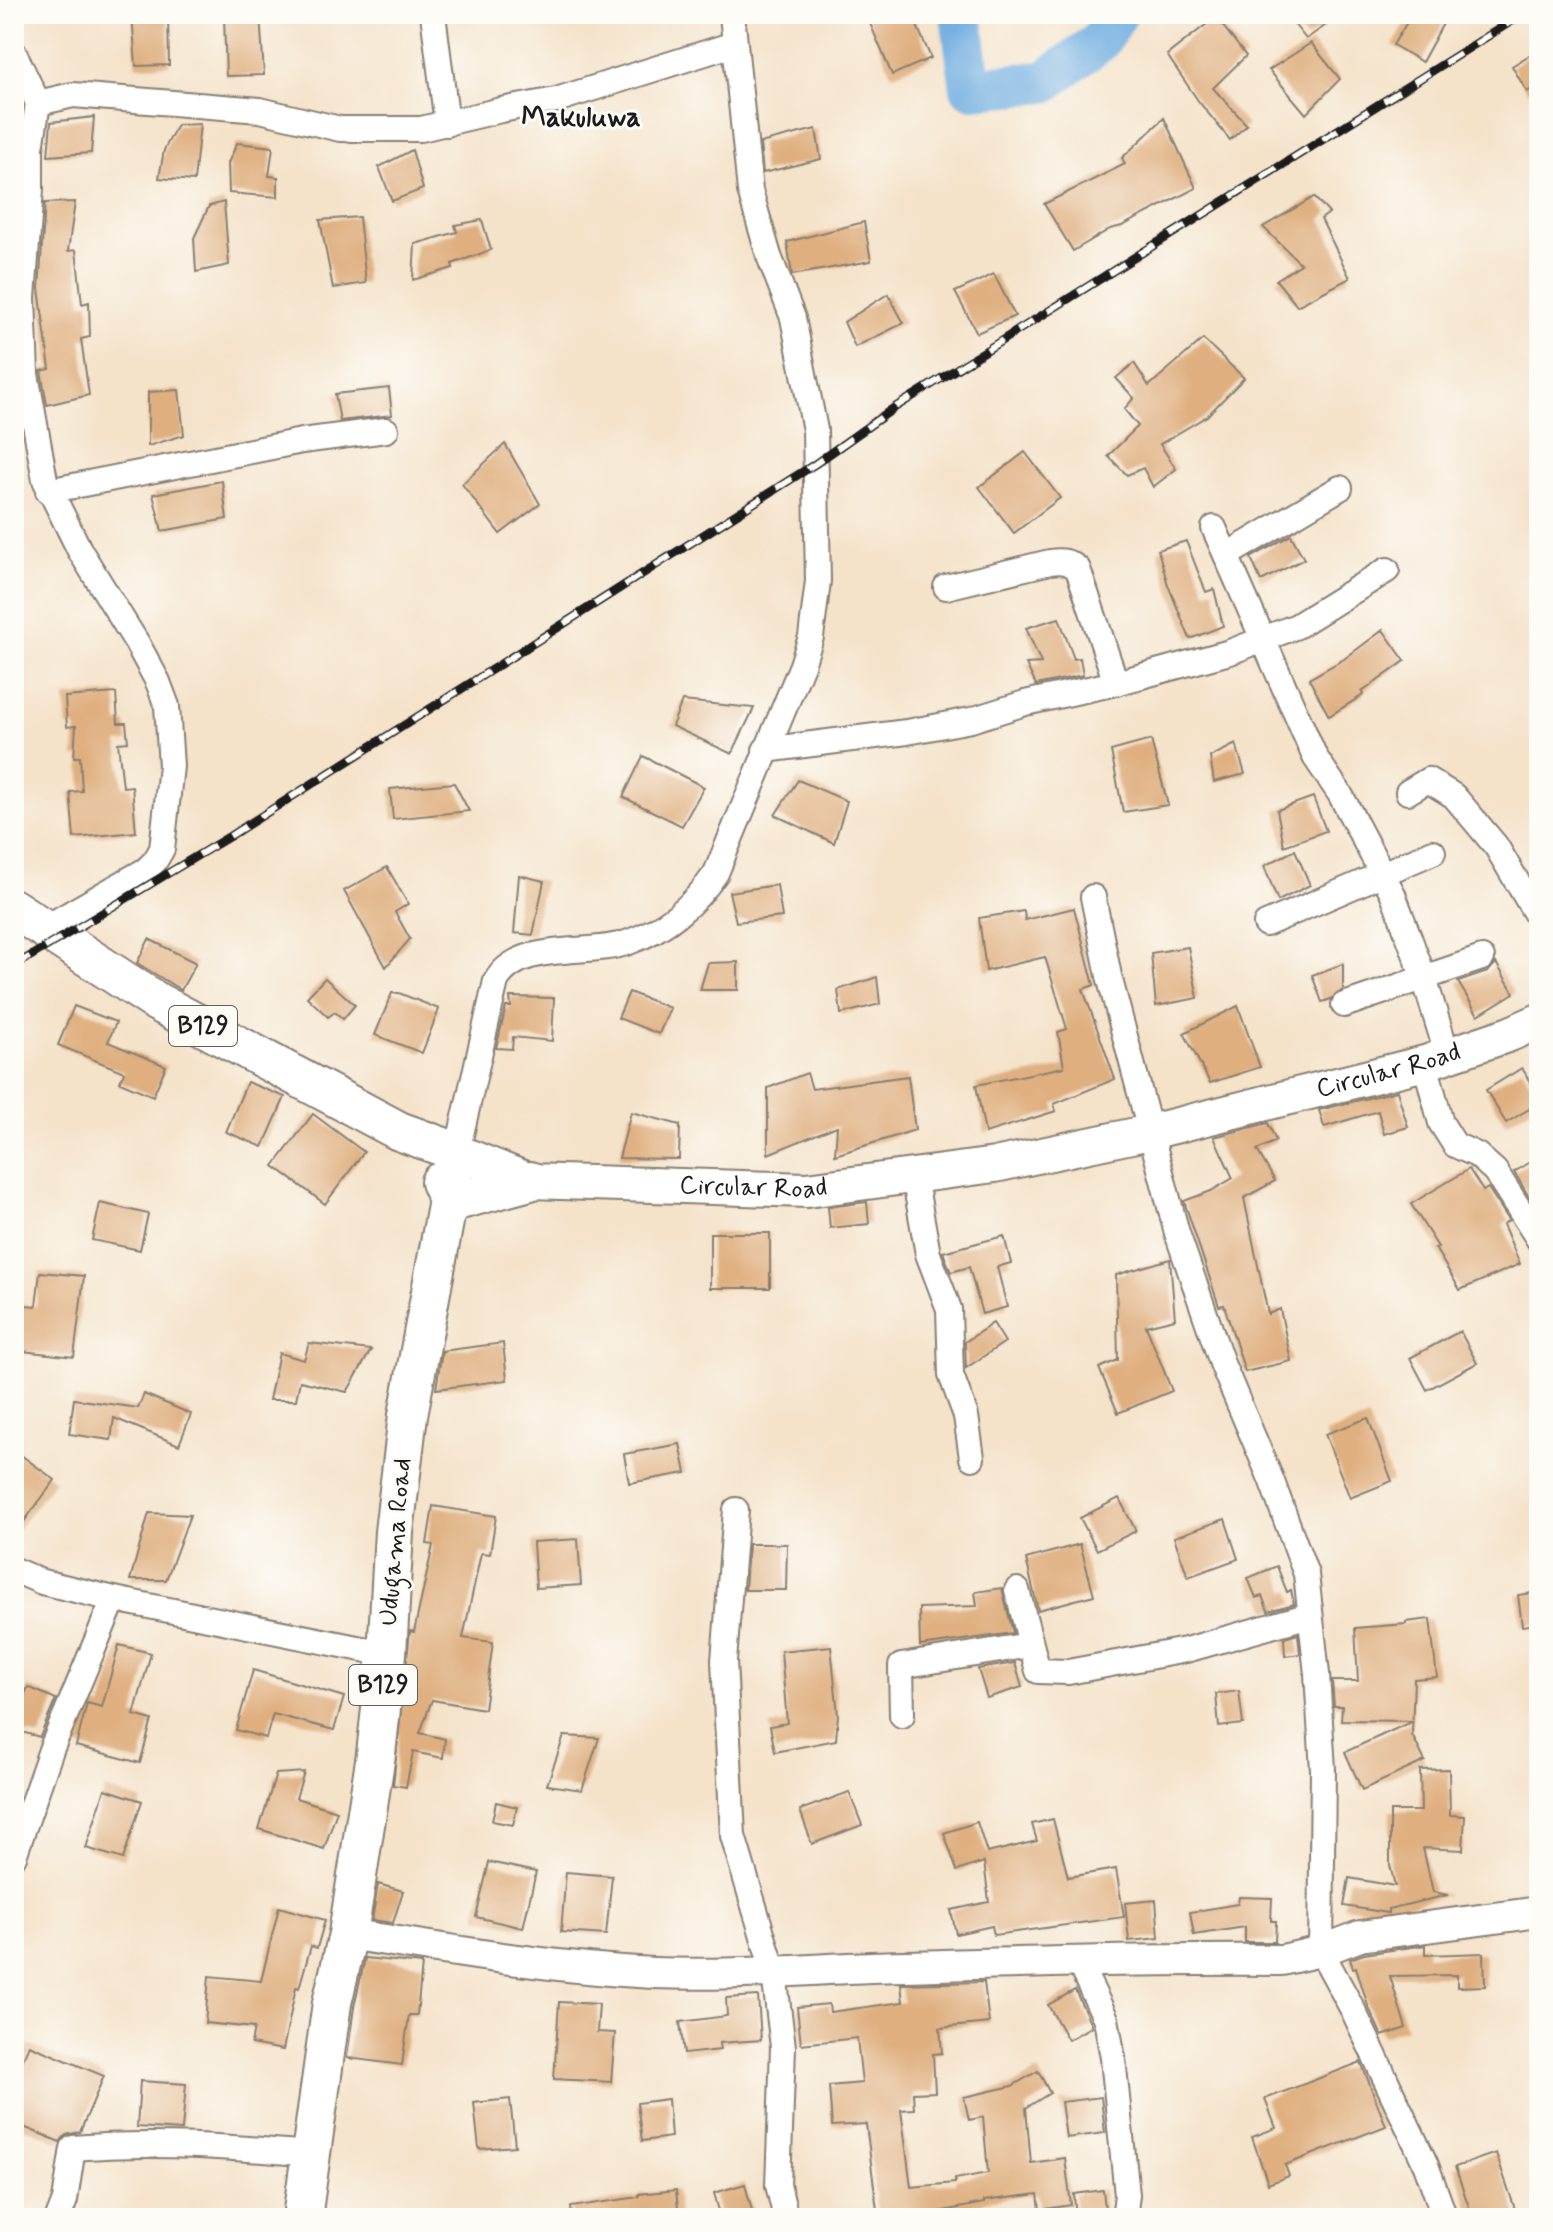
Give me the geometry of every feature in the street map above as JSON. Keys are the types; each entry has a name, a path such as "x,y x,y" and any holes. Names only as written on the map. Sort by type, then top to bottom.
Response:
{"main road":[{"name":"Circular Road","path":"29,918 157,1002 399,1131 530,1181 807,1190 995,1165 1150,1132 1435,1060 1539,1021"},
{"path":"399,1131 426,1157 449,1203 530,1181"},
{"name":"Udugama Road","path":"302,2218 332,2003 348,1934 376,1754 387,1654 394,1532 408,1415 457,1152"}],"street":[{"path":"433,14 447,124"},
{"path":"457,1152 496,981 504,967 554,951 596,949 629,942 677,916 700,896 716,873 811,637 818,581 815,430 793,318 769,256 750,191 732,14"},
{"path":"38,103 73,95 260,110 340,129 421,129 556,100 734,44"},
{"path":"14,53 38,103 22,198 19,299 26,374 26,442 80,551 158,682 167,706 171,766 162,849 155,861 146,870 29,918"},
{"path":"48,491 302,441 386,430"},
{"path":"1231,552 1340,488"},
{"path":"1214,528 1231,552 1264,639 1315,757 1340,794 1403,917 1442,1037 1435,1060 1441,1123 1455,1145 1477,1155 1495,1171 1539,1240"},
{"path":"946,587 1050,562 1062,560 1070,563 1078,569 1116,683"},
{"path":"765,750 933,727 1116,683 1264,639 1297,626 1387,570"},
{"path":"1408,792 1428,780 1454,796 1496,846 1539,919"},
{"path":"1266,924 1433,852"},
{"path":"1093,897 1109,976 1177,1233 1223,1366 1271,1479 1306,1574 1323,1770 1321,1951 1353,2010 1426,2165 1445,2218"},
{"path":"1344,1005 1482,958"},
{"path":"914,1176 928,1254 949,1309 951,1375 966,1416 972,1458"},
{"path":"736,1510 724,1661 733,1836 774,1973 783,2047 778,2185 786,2218"},
{"path":"14,1570 42,1582 114,1599 387,1654"},
{"path":"1017,1590 1038,1671 1068,1672 1186,1650 1310,1615"},
{"path":"14,1856 51,1750 114,1599"},
{"path":"902,1715 901,1666 1030,1645"},
{"path":"348,1934 479,1955 586,1967 653,1973 774,1973 868,1967 1282,1960 1321,1951 1360,1936 1539,1912"},
{"path":"1079,1963 1106,2019 1127,2195 1124,2218"},
{"path":"58,2218 65,2200 73,2148 125,2143 311,2154"}],"building":[{"path":"132,14 168,15 169,65 136,66"},
{"path":"260,14 264,75 226,76 224,16"},
{"path":"866,14 912,14 931,58 892,75"},
{"path":"1286,14 1342,14 1306,39"},
{"path":"1412,14 1436,14 1445,20 1422,62 1393,45"},
{"path":"1216,17 1246,56 1213,88 1247,125 1230,140 1167,55"},
{"path":"1311,43 1340,79 1306,114 1269,70"},
{"path":"1539,49 1539,84 1527,92 1512,66"},
{"path":"94,117 91,153 48,156 51,122"},
{"path":"1164,118 1196,188 1122,226 1110,229 1073,251 1044,204 1125,164 1122,158"},
{"path":"200,124 194,181 159,178 164,150 177,125"},
{"path":"816,129 821,159 763,173 760,143"},
{"path":"237,143 273,147 269,176 278,177 278,197 229,193 228,163"},
{"path":"412,150 423,189 392,201 379,167"},
{"path":"1314,197 1329,213 1321,219 1350,278 1297,306 1276,280 1301,264 1263,227"},
{"path":"75,202 68,251 76,250 82,304 89,302 90,337 81,339 89,395 47,405 41,371 50,369 39,289 45,203"},
{"path":"224,202 229,265 196,272 194,238 209,206"},
{"path":"359,217 366,283 333,288 320,220"},
{"path":"482,220 491,250 452,264 453,268 413,280 415,244 457,232 455,225"},
{"path":"864,222 871,261 792,275 787,242"},
{"path":"994,274 1015,316 977,333 955,292"},
{"path":"888,294 904,323 855,347 844,322"},
{"path":"1203,339 1244,378 1207,416 1160,444 1176,469 1153,487 1143,468 1127,475 1108,456 1138,426 1124,409 1134,398 1116,378 1134,363 1149,386"},
{"path":"389,388 392,415 340,421 335,394"},
{"path":"179,390 184,435 148,446 148,392"},
{"path":"505,444 540,504 500,534 462,484"},
{"path":"1025,452 1060,498 1014,533 979,487"},
{"path":"222,481 227,519 162,531 153,494"},
{"path":"1291,535 1304,559 1261,581 1251,558"},
{"path":"1186,541 1206,592 1214,589 1223,626 1190,639 1168,585 1158,550"},
{"path":"1059,618 1074,659 1080,658 1083,675 1036,685 1026,664 1041,663 1026,628"},
{"path":"1383,630 1405,661 1362,692 1363,695 1329,716 1309,679 1344,659"},
{"path":"116,693 118,723 126,723 128,742 118,743 123,787 132,786 136,832 74,838 70,792 82,791 80,757 74,757 76,726 67,727 65,697"},
{"path":"682,701 754,708 732,754 672,726"},
{"path":"1151,740 1168,805 1123,812 1111,751"},
{"path":"1236,744 1245,774 1214,782 1210,757"},
{"path":"643,756 704,787 682,826 623,797"},
{"path":"798,780 847,801 834,843 775,815"},
{"path":"454,783 469,811 393,819 390,789"},
{"path":"1313,797 1326,831 1284,846 1277,810"},
{"path":"1295,850 1310,885 1278,901 1264,866"},
{"path":"387,867 408,904 395,912 410,939 386,967 344,891"},
{"path":"519,875 544,881 533,935 514,933"},
{"path":"777,885 782,917 736,922 729,892"},
{"path":"1074,908 1094,985 1083,989 1115,1079 1054,1104 1056,1111 985,1133 976,1085 1064,1067 1058,1032 1067,1029 1045,957 986,971 979,918 1024,911 1025,920"},
{"path":"149,939 196,963 181,990 137,963"},
{"path":"1188,947 1198,998 1156,1006 1151,953"},
{"path":"738,962 738,990 700,990 708,963"},
{"path":"1496,963 1514,993 1478,1015 1458,982 1488,972"},
{"path":"1343,964 1343,990 1322,1002 1312,975"},
{"path":"877,977 880,1004 841,1014 838,990"},
{"path":"325,978 355,1005 343,1019 335,1012 328,1017 307,997"},
{"path":"629,992 670,1008 659,1034 618,1018"},
{"path":"392,993 439,1009 422,1053 375,1035"},
{"path":"510,997 554,998 552,1041 513,1037 512,1049 496,1048 506,1007 511,1007"},
{"path":"74,1006 116,1022 108,1042 166,1066 153,1096 120,1082 124,1072 58,1045"},
{"path":"1238,1006 1260,1067 1210,1083 1184,1033"},
{"path":"1522,1068 1539,1096 1539,1103 1506,1123 1486,1090"},
{"path":"807,1073 812,1089 908,1076 915,1130 835,1155 837,1126 768,1154 768,1088"},
{"path":"247,1082 285,1097 263,1147 226,1132"},
{"path":"1397,1091 1408,1127 1384,1134 1378,1111 1324,1127 1319,1110"},
{"path":"631,1112 680,1125 679,1159 619,1158"},
{"path":"313,1114 364,1152 325,1204 274,1166"},
{"path":"1268,1123 1276,1141 1257,1150 1275,1181 1244,1198 1268,1314 1280,1309 1291,1361 1245,1372 1224,1305 1219,1306 1184,1201 1211,1191 1233,1178 1214,1137"},
{"path":"1539,1157 1539,1202 1534,1205 1514,1172"},
{"path":"1469,1169 1483,1191 1488,1188 1509,1220 1503,1224 1520,1264 1460,1290 1411,1204"},
{"path":"867,1202 869,1224 830,1228 828,1207"},
{"path":"100,1203 148,1214 140,1250 92,1240"},
{"path":"710,1233 770,1233 770,1288 710,1288"},
{"path":"1004,1236 1011,1263 997,1267 1007,1307 982,1314 969,1267 951,1272 943,1252"},
{"path":"1170,1259 1175,1319 1146,1326 1172,1391 1118,1413 1099,1368 1118,1360 1116,1275"},
{"path":"40,1272 84,1276 74,1357 14,1350 14,1304 36,1306"},
{"path":"993,1323 1005,1342 966,1368 965,1342"},
{"path":"1460,1331 1477,1363 1427,1390 1410,1358"},
{"path":"309,1343 371,1350 347,1392 300,1381 296,1400 269,1400 279,1353 304,1360"},
{"path":"503,1343 507,1380 436,1389 442,1351"},
{"path":"144,1394 191,1414 179,1445 114,1418 111,1440 69,1434 74,1399 138,1408"},
{"path":"1368,1418 1392,1481 1350,1498 1325,1434"},
{"path":"680,1444 686,1473 629,1483 624,1454"},
{"path":"14,1450 55,1480 14,1535"},
{"path":"1119,1498 1136,1531 1097,1550 1080,1518"},
{"path":"433,1506 496,1516 490,1554 481,1553 463,1638 493,1642 484,1709 432,1700 420,1733 445,1739 443,1758 413,1752 406,1787 393,1785 410,1631 414,1632 433,1545 427,1544"},
{"path":"149,1513 190,1515 166,1580 130,1580"},
{"path":"1225,1519 1238,1559 1188,1577 1174,1537"},
{"path":"578,1539 581,1585 536,1588 533,1542"},
{"path":"748,1544 787,1544 786,1590 745,1590"},
{"path":"1080,1544 1094,1595 1038,1610 1026,1559"},
{"path":"1277,1566 1287,1592 1291,1590 1294,1604 1268,1611 1262,1596 1256,1598 1248,1578"},
{"path":"1002,1588 1013,1633 920,1646 919,1608 977,1606 975,1592"},
{"path":"1539,1592 1539,1624 1522,1626 1518,1595"},
{"path":"1430,1619 1437,1677 1414,1679 1413,1721 1341,1720 1342,1706 1334,1706 1332,1681 1358,1681 1355,1628"},
{"path":"1298,1634 1300,1654 1285,1656 1284,1638"},
{"path":"119,1645 151,1653 134,1715 152,1720 140,1763 76,1746 87,1703 102,1707"},
{"path":"831,1646 838,1715 836,1740 775,1752 770,1726 787,1723 781,1651"},
{"path":"1015,1663 1022,1687 987,1698 978,1669"},
{"path":"253,1670 344,1697 334,1730 273,1714 266,1738 236,1730"},
{"path":"28,1687 56,1699 40,1737 14,1730 14,1719"},
{"path":"1239,1691 1243,1724 1219,1727 1216,1694"},
{"path":"1412,1721 1412,1735 1425,1761 1362,1790 1345,1752"},
{"path":"564,1736 599,1738 582,1790 547,1785"},
{"path":"1449,1769 1450,1815 1465,1816 1463,1850 1423,1848 1433,1892 1448,1895 1388,1909 1388,1913 1344,1906 1349,1878 1395,1886 1390,1865 1390,1811 1421,1811 1420,1770"},
{"path":"304,1772 296,1798 337,1811 324,1849 259,1829 276,1774"},
{"path":"105,1789 142,1801 123,1859 86,1848"},
{"path":"849,1792 862,1825 812,1844 800,1810"},
{"path":"496,1802 517,1807 513,1825 492,1821"},
{"path":"1053,1819 1068,1877 1116,1869 1124,1917 994,1935 992,1926 956,1934 951,1910 989,1902 984,1862 957,1871 944,1833 977,1822 987,1853 1037,1841 1032,1824"},
{"path":"489,1862 536,1872 523,1928 476,1917"},
{"path":"566,1872 612,1876 606,1935 561,1932"},
{"path":"378,1884 403,1891 393,1923 372,1920"},
{"path":"1239,1897 1272,1898 1271,1921 1276,1921 1275,1942 1245,1942 1245,1927 1194,1935 1190,1912 1238,1904"},
{"path":"1156,1900 1159,1938 1129,1941 1125,1903"},
{"path":"279,1907 325,1920 317,1948 311,1946 299,1988 296,1987 283,2050 251,2044 254,2028 205,2023 209,1976 261,1981"},
{"path":"1426,1945 1426,1955 1484,1953 1485,1986 1457,1987 1457,1975 1390,1976 1406,2028 1382,2036 1368,2006 1356,1967 1353,1968 1350,1959"},
{"path":"365,1958 422,1964 417,2015 409,2015 402,2065 347,2058"},
{"path":"984,1982 989,2023 940,2028 942,2053 933,2054 935,2092 913,2093 914,2109 901,2110 911,2187 955,2183 955,2179 988,2173 983,2117 969,2120 964,2097 1012,2086 1038,2071 1050,2093 1026,2108 1031,2163 1065,2158 1071,2205 1040,2210 1038,2194 984,2201 938,2212 939,2218 878,2218 866,2124 832,2126 829,2086 862,2083 857,2038 801,2044 797,2007 829,2004 830,2012 903,2002 901,1984"},
{"path":"1075,1990 1092,2026 1068,2040 1048,2005"},
{"path":"758,1996 761,2040 719,2043 720,2050 684,2054 680,2022 727,2016 726,1998"},
{"path":"559,2002 599,2004 597,2032 615,2033 611,2082 554,2079"},
{"path":"29,2045 104,2076 80,2132 66,2135 60,2142 14,2123 14,2080"},
{"path":"1361,2062 1386,2126 1285,2165 1289,2176 1268,2184 1252,2137 1276,2128 1265,2099"},
{"path":"140,2081 186,2084 182,2130 137,2127"},
{"path":"1101,2097 1105,2133 1066,2138 1061,2102"},
{"path":"510,2099 515,2146 479,2149 474,2103"},
{"path":"668,2099 671,2137 642,2141 637,2103"},
{"path":"1496,2153 1518,2218 1473,2218 1455,2167"},
{"path":"745,2184 754,2218 721,2218 714,2193"},
{"path":"676,2190 679,2218 572,2218 571,2207"},
{"path":"1103,2190 1106,2218 1076,2218 1074,2194"}],"waterway":[{"path":"961,14 971,88 1045,82 1099,42 1117,14"}],"railway":[{"path":"14,966 230,836 815,464 894,408 1523,14"}],"district":[{"name":"Makuluwa","path":"581,118"}]}
